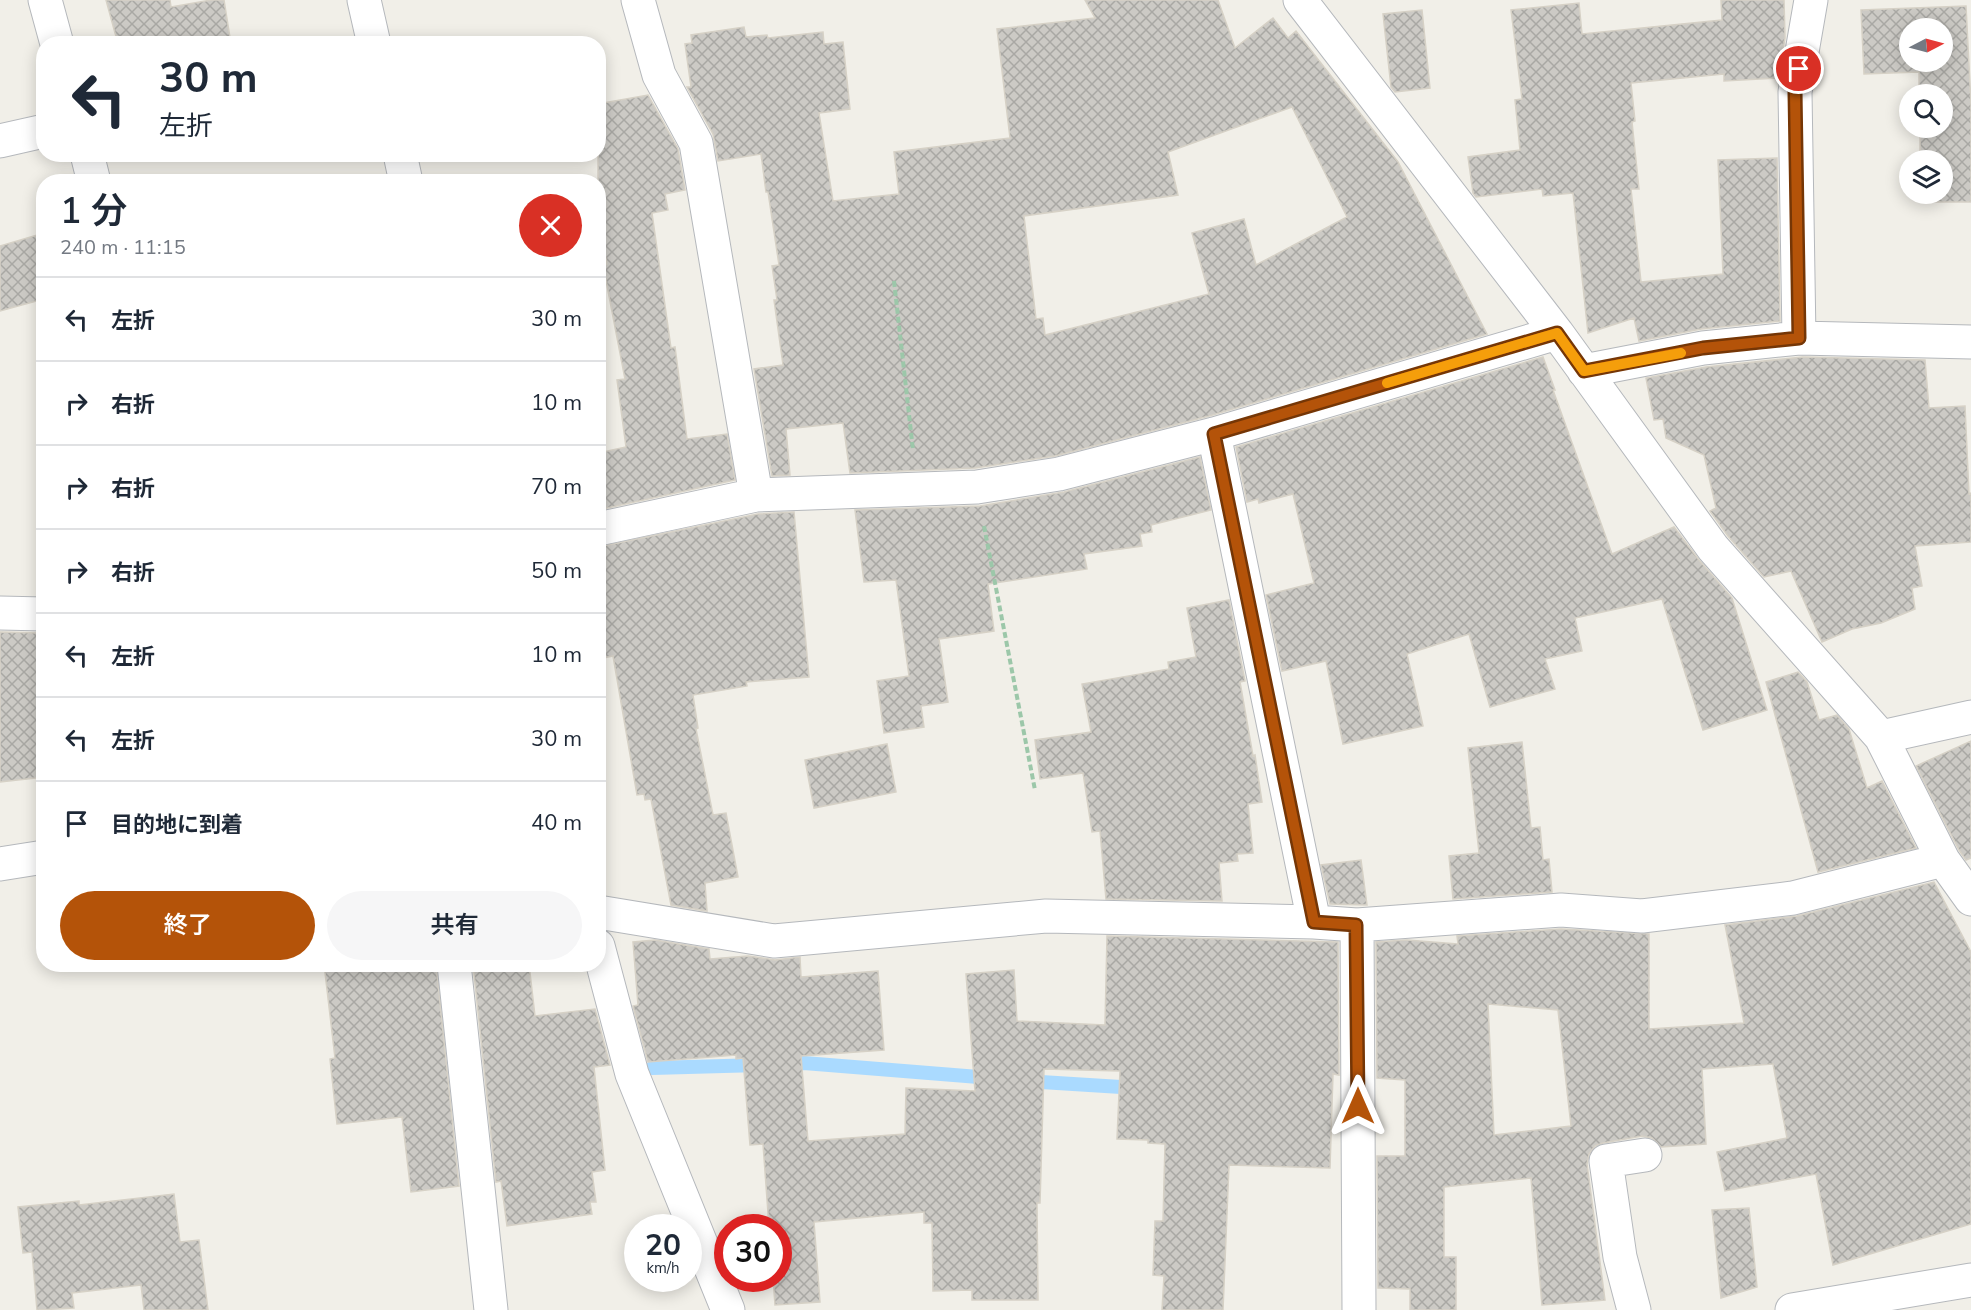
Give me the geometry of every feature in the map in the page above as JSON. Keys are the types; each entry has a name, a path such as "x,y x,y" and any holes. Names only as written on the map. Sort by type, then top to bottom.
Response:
{"street":[{"path":"45,0 55,36"},
{"path":"364,0 372,36"},
{"path":"638,0 659,75 696,143 756,495"},
{"path":"1300,0 1557,333 1713,548 1881,737 1942,860 1971,899"},
{"path":"1799,338 1795,92 1810,0"},
{"path":"0,141 36,133"},
{"path":"606,527 756,495 977,487 1059,474 1214,434 1557,333"},
{"path":"1584,371 1703,348 1799,338 1971,342"},
{"path":"1214,434 1314,922"},
{"path":"0,613 36,614"},
{"path":"1881,737 1971,717"},
{"path":"0,864 36,858"},
{"path":"606,913 774,941 1046,916 1356,925 1561,910 1642,916 1793,898 1942,860"},
{"path":"1356,925 1359,1310"},
{"path":"455,972 490,1310"},
{"path":"605,972 632,1074 728,1310"},
{"path":"1634,1310 1620,1257 1606,1161 1645,1155"},
{"path":"1792,1310 1971,1280"}],"path":[{"path":"894,281 918,489"},
{"path":"977,487 1035,790"}],"building":[{"path":"106,0 170,0 171,7 224,0 230,36 116,36"},
{"path":"1085,0 1218,0 1235,48 1273,18 1288,38 1296,31 1398,162 1487,334 1209,416 1055,456 975,468 850,473 843,423 786,429 790,475 772,476 754,369 783,365 772,266 779,265 768,192 766,192 761,154 718,161 713,134 687,87 691,87 685,44 692,43 691,35 744,27 746,37 767,35 768,38 823,32 824,44 843,42 850,109 819,113 833,201 899,194 894,152 1010,138 997,29 1095,18","holes":["1292,107 1347,217 1256,265 1244,219 1192,233 1209,294 1045,335 1043,318 1036,319 1024,216 1178,195 1168,152"]},
{"path":"1721,0 1784,0 1785,38 1778,78 1724,81 1724,74 1631,83 1635,121 1632,122 1639,189 1631,189 1641,282 1723,274 1718,160 1777,158 1780,321 1701,329 1639,341 1634,318 1588,333 1573,193 1543,196 1542,189 1476,197 1473,193 1468,157 1520,150 1515,100 1522,99 1511,10 1579,3 1582,34 1722,20"},
{"path":"1966,6 1971,104 1971,202 1953,202 1953,150 1920,150 1920,138 1953,138 1953,84 1919,84 1919,72 1864,74 1861,10"},
{"path":"1422,10 1430,88 1395,92 1391,87 1383,14"},
{"path":"648,95 678,149 685,190 665,194 668,210 652,213 671,348 675,347 687,439 727,434 735,480 606,508 606,451 626,447 617,380 625,379 606,281 606,174 598,174 598,162 606,162 606,103"},
{"path":"36,235 36,301 0,311 0,246"},
{"path":"1543,357 1612,554 1674,527 1732,598 1767,710 1703,730 1662,599 1575,618 1582,651 1545,659 1555,689 1490,707 1469,634 1407,654 1423,726 1343,744 1326,661 1282,671 1266,595 1314,583 1293,494 1259,503 1258,499 1247,502 1236,447"},
{"path":"1803,357 1925,360 1929,408 1965,406 1969,494 1971,493 1971,542 1915,546 1922,586 1912,588 1915,609 1881,623 1852,629 1822,642 1791,571 1764,577 1728,536 1710,511 1716,508 1704,455 1666,438 1663,419 1654,420 1646,378 1706,367"},
{"path":"1200,457 1211,510 1151,525 1152,532 1140,534 1142,546 1084,554 1087,569 988,584 994,631 939,639 948,702 921,706 924,727 884,733 877,681 909,676 896,580 864,582 855,510 980,506 1064,492"},
{"path":"794,512 809,677 746,682 747,686 693,695 698,728 696,729 713,815 726,813 738,877 705,883 707,911 671,905 651,799 645,800 644,794 637,795 613,656 606,657 606,545 758,514"},
{"path":"1229,600 1245,681 1240,682 1262,802 1248,804 1253,853 1237,854 1238,861 1219,863 1222,901 1106,899 1100,831 1092,832 1083,773 1040,779 1035,740 1091,732 1082,684 1169,669 1168,662 1196,657 1187,608"},
{"path":"0,632 36,633 36,778 0,782"},
{"path":"1798,672 1807,682 1819,720 1837,715 1849,729 1867,788 1882,781 1916,848 1818,872 1766,682"},
{"path":"1971,741 1971,858 1966,860 1916,766"},
{"path":"1522,742 1531,828 1540,827 1543,860 1549,859 1552,892 1453,899 1449,856 1479,853 1468,748"},
{"path":"887,744 896,792 814,808 805,760"},
{"path":"1361,860 1367,905 1330,904 1321,865"},
{"path":"1934,882 1971,952 1971,1224 1833,1265 1816,1174 1725,1191 1717,1152 1787,1138 1773,1064 1702,1069 1706,1144 1661,1147 1652,1138 1642,1136 1603,1143 1595,1146 1589,1154 1587,1164 1605,1300 1542,1305 1531,1178 1444,1187 1444,1257 1456,1257 1456,1310 1410,1310 1410,1289 1378,1288 1377,1156 1405,1156 1405,1080 1377,1078 1376,942 1407,940 1458,944 1457,936 1561,929 1649,934 1649,1029 1744,1023 1725,925 1797,916","holes":["1488,1004 1558,1010 1571,1126 1494,1135"]},
{"path":"1107,936 1338,942 1339,1075 1333,1074 1330,1168 1229,1165 1223,1310 1162,1310 1164,1276 1153,1275 1155,1221 1163,1221 1165,1144 1148,1143 1148,1140 1117,1139 1120,1071 1044,1069 1040,1203 1037,1203 1038,1300 972,1300 972,1290 933,1291 932,1223 924,1223 924,1212 814,1222 820,1302 775,1305 774,1292 792,1292 792,1214 768,1214 763,1144 750,1145 743,1058 736,1059 736,1055 648,1062 633,1006 638,1005 633,942 655,940 709,949 710,959 748,956 775,960 800,957 801,977 878,971 884,1050 801,1056 808,1141 905,1134 906,1088 975,1091 966,974 1014,970 1017,1021 1105,1025"},
{"path":"325,972 437,972 459,1186 411,1192 402,1117 337,1124 330,1059 335,1058"},
{"path":"474,972 530,972 535,1016 595,1009 610,1065 594,1067 605,1170 592,1172 596,1202 590,1202 592,1214 507,1226 501,1181 496,1182"},
{"path":"174,1194 180,1242 199,1240 208,1310 144,1310 141,1285 72,1293 74,1308 37,1310 32,1252 23,1253 18,1207 79,1201 79,1205"},
{"path":"1749,1208 1757,1287 1721,1298 1712,1210"}],"waterway":[{"path":"786,1064 804,1063 991,1078"},
{"path":"652,1068 760,1065"},
{"path":"1025,1081 1137,1088"}],"slow traffic":[{"path":"1387,383 1557,333 1584,371 1681,353"}],"route":[{"path":"1358,1106 1356,925 1314,922 1214,434 1557,333 1584,371 1703,348 1799,338 1795,92 1799,69"}]}
